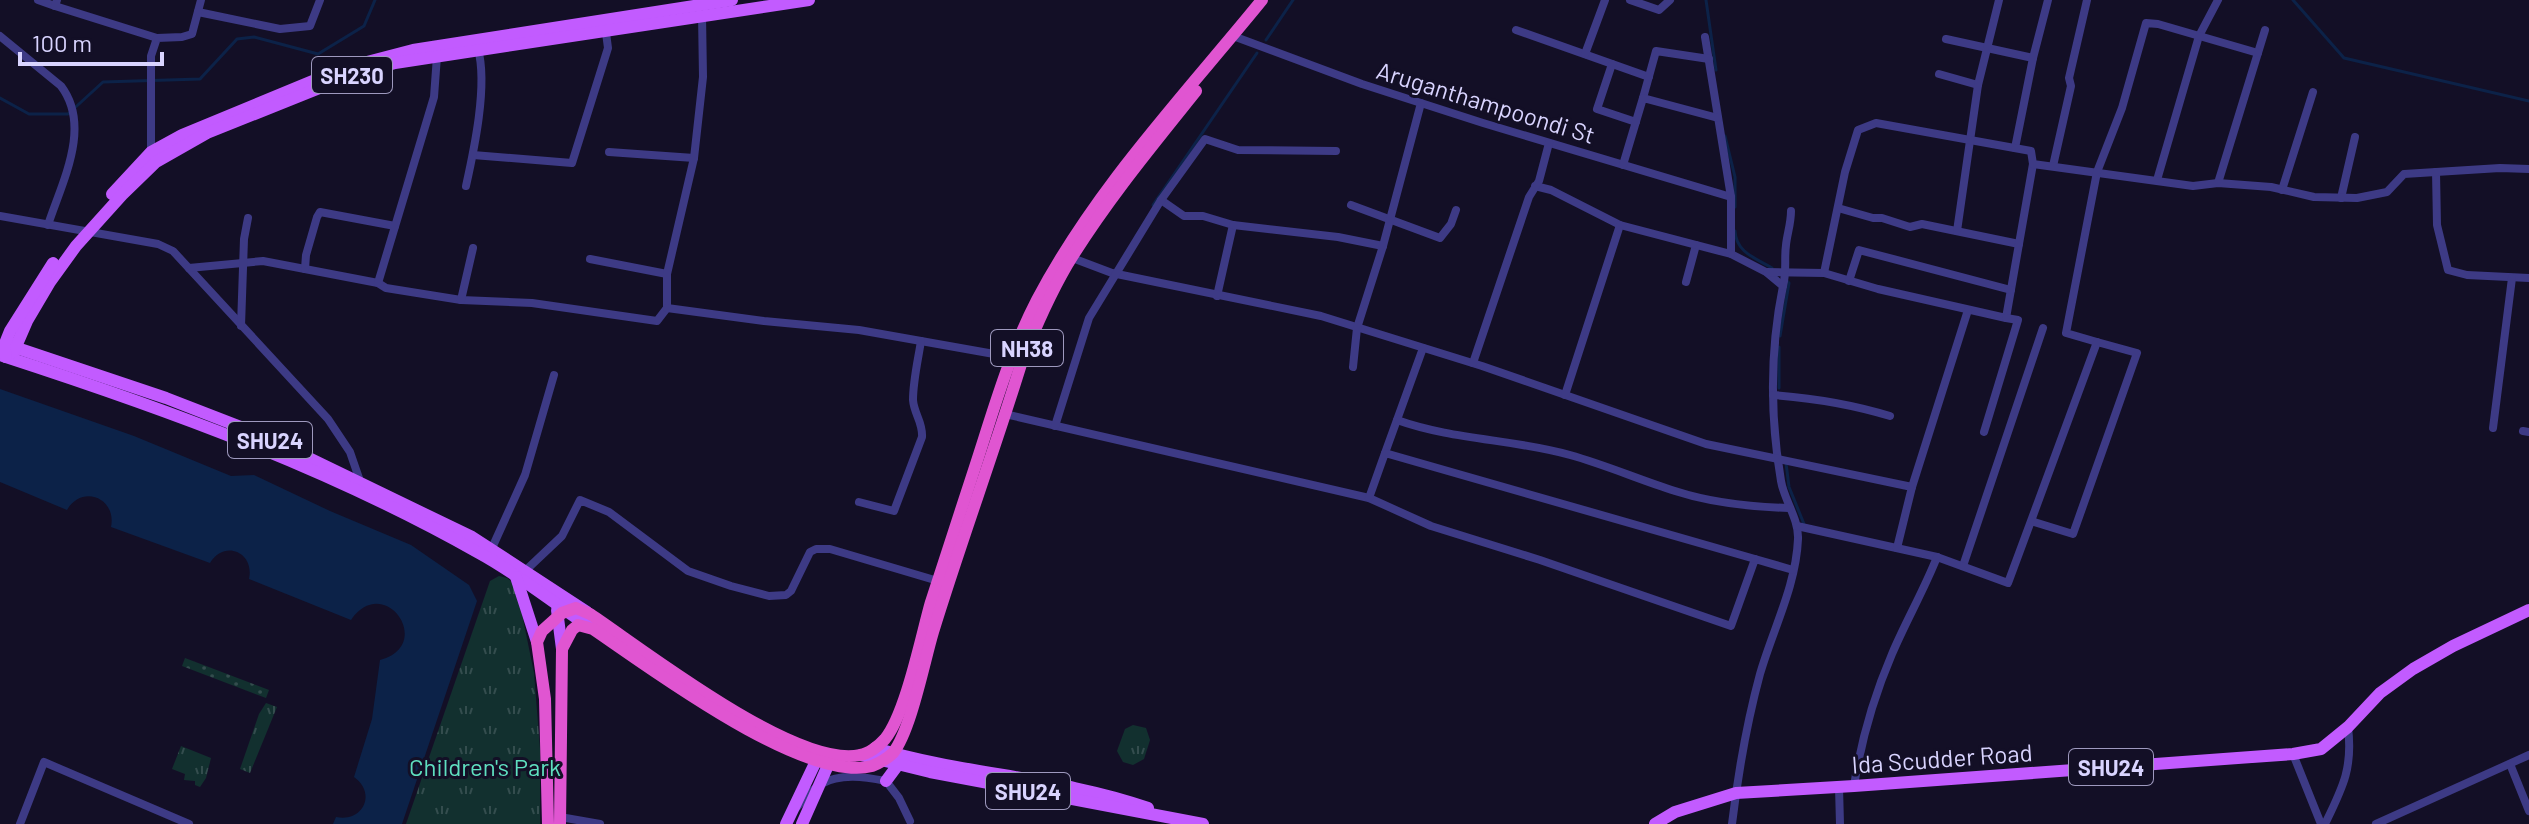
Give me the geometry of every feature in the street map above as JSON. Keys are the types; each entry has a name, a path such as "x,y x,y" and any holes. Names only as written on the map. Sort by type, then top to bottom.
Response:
{"highway":[{"name":"NH38","path":"1236,37 1262,0"},
{"name":"NH38","path":"861,755 885,740 901,707 938,581 1011,357 1037,301 1137,149 1272,0"},
{"name":"NH38","path":"895,758 932,634 1022,361 1068,256"},
{"path":"548,824 545,699 537,642 560,610 576,608 590,614 731,710 788,740 845,756 861,755"},
{"path":"560,820 562,649 578,625 593,629 721,715 757,735 823,761 861,767 895,758"}],"main road":[{"name":"SH230","path":"5,349 43,277 151,152 202,125 367,60 413,50 732,0"},
{"name":"SH230","path":"83,231 144,172 186,143 371,69 478,49 809,0"},
{"name":"SHU24","path":"5,349 206,412 360,481 492,548 521,574"},
{"name":"SHU24","path":"5,349 242,440 422,523 590,614"},
{"path":"521,574 549,593 560,610 593,629"},
{"path":"521,574 537,642"},
{"path":"560,610 562,649"},
{"name":"Ida Scudder Road","path":"1655,824 1675,812 1736,793 2293,754 2321,749 2348,727 2380,693 2413,669 2529,610"},
{"name":"SHU24","path":"875,748 895,758"},
{"name":"SHU24","path":"861,755 895,758 1112,797 1172,821 1203,824"},
{"path":"886,781 895,758"},
{"path":"802,824 819,785 823,761"},
{"path":"786,821 823,761"}],"street":[{"path":"38,0 56,3 157,38 192,34 201,0"},
{"path":"198,12 280,29 310,26 320,0"},
{"path":"1585,54 1605,0"},
{"path":"1630,0 1659,10 1670,0"},
{"path":"1957,231 1978,85 1999,0"},
{"path":"2015,148 2048,0"},
{"path":"2053,166 2087,0"},
{"path":"2157,180 2199,36 2218,0"},
{"path":"189,268 272,262 378,283 386,288 461,300 532,303 657,321 667,308 667,274 694,158 703,77 702,15"},
{"path":"2031,521 2073,534 2137,353 2066,333 2097,172 2122,108 2146,23 2258,53"},
{"path":"1516,30 1649,77"},
{"path":"2218,183 2265,30"},
{"path":"473,155 572,163 608,48 606,33"},
{"path":"0,36 61,86 70,100 74,119 72,152 48,225"},
{"name":"Aruganthampoondi St","path":"1236,37 1421,103 1731,197"},
{"path":"1705,37 1731,197 1731,254"},
{"path":"151,152 151,56 157,38"},
{"path":"1946,39 2033,58"},
{"path":"466,186 480,94 481,60 478,49"},
{"path":"1623,165 1656,51 1709,59"},
{"path":"378,283 434,97 437,56"},
{"path":"1612,64 1597,109 1636,122"},
{"path":"1939,74 1978,85"},
{"path":"2282,190 2313,92"},
{"path":"1643,98 1718,118"},
{"path":"1353,367 1357,328 1391,219 1421,103"},
{"path":"1824,273 1845,172 1858,130 1876,123 2031,151 2033,164 2006,318"},
{"path":"2341,198 2355,137"},
{"path":"1055,426 1089,318 1161,200 1205,139 1238,150 1336,151"},
{"path":"1473,363 1549,143"},
{"path":"609,152 694,158"},
{"path":"2033,164 2193,186 2218,183 2341,198 2387,192 2404,174 2529,169"},
{"path":"2436,172 2437,225 2448,270 2467,275 2529,278"},
{"path":"1535,186 1551,190 1620,225 1731,254 1766,272 1783,286"},
{"path":"1161,200 1184,216 1203,216 1233,225 1338,237 1383,246"},
{"path":"1351,205 1440,238 1451,224 1456,210"},
{"path":"1838,208 1910,227 1922,224 2019,244"},
{"path":"1732,824 1760,674 1788,592 1799,538 1783,492 1777,458 1773,395 1777,314 1787,272 1785,243 1790,230 1791,211"},
{"path":"305,269 306,255 320,212 395,226"},
{"path":"0,216 166,246 328,419 350,452 360,481"},
{"path":"241,327 244,239 248,218"},
{"path":"1217,296 1233,225"},
{"path":"1565,395 1620,225"},
{"path":"1686,282 1696,245"},
{"path":"461,300 473,248"},
{"path":"1849,281 1859,250 2011,290"},
{"path":"1068,256 1117,274 1321,316 1473,363 1706,444 1912,487"},
{"path":"590,259 667,274"},
{"path":"1766,272 1824,273 2018,320 1984,432"},
{"path":"2493,428 2512,278"},
{"path":"667,308 859,330 1011,357"},
{"path":"1897,548 1912,487 1968,310"},
{"path":"1963,566 2043,328"},
{"path":"859,502 894,511 922,437 923,426 914,413 913,397 921,341"},
{"path":"1797,526 1937,557 2008,583 2097,342"},
{"path":"1369,498 1423,348"},
{"path":"492,548 525,475 554,375"},
{"path":"1773,395 1818,399 1890,416"},
{"path":"1005,414 1369,498 1431,526 1731,626 1755,559"},
{"path":"1397,420 1428,431 1571,455 1677,492 1754,507 1789,508"},
{"path":"1385,453 1793,570"},
{"path":"521,574 562,536 580,500 609,512 688,571 769,596 786,595 791,591 810,552 816,549 830,549 938,581"},
{"path":"1854,786 1873,705 1892,654 1937,557"},
{"path":"2323,824 2345,782 2351,750 2348,727"},
{"path":"2293,754 2323,824"},
{"path":"2376,824 2529,755"},
{"path":"20,824 44,762 189,824"},
{"path":"2510,764 2529,811"},
{"path":"786,821 819,785 837,779 864,777 886,781 912,823"},
{"path":"1839,787 1840,824"},
{"path":"560,820 600,824"}],"green space":[{"name":"Children's Park","path":"499,576 516,585 534,673 540,749 540,824 406,824 490,581"},
{"path":"185,658 269,690 266,698 182,666"},
{"path":"266,703 277,707 250,773 240,769 259,714"},
{"path":"1133,725 1146,728 1150,740 1144,759 1133,765 1123,762 1117,751 1125,729"},
{"path":"181,746 211,758 206,778 200,787 195,785 195,781 184,780 185,774 172,769"}],"water":[{"path":"0,389 134,436 231,476 254,475 411,545 469,585 477,601 402,824 333,824 336,817 353,816 364,805 365,791 354,777 372,719 380,660 396,652 404,641 404,628 399,616 377,604 364,607 351,620 249,579 247,562 237,552 223,552 210,563 111,527 109,508 97,498 81,498 67,510 0,482"}],"waterway":[{"path":"0,98 29,114 68,114 103,82 200,79 237,39 254,37 318,54 364,26 375,0"},
{"path":"1266,40 1293,0"},
{"path":"1706,0 1716,70"},
{"path":"2293,0 2344,58 2529,101"},
{"path":"1153,205 1257,53"},
{"path":"1725,136 1735,177 1735,207"},
{"path":"1735,231 1743,249 1772,268"},
{"path":"1780,336 1787,281"},
{"path":"1779,347 1779,388"},
{"path":"1786,463 1789,487 1804,524"}]}
